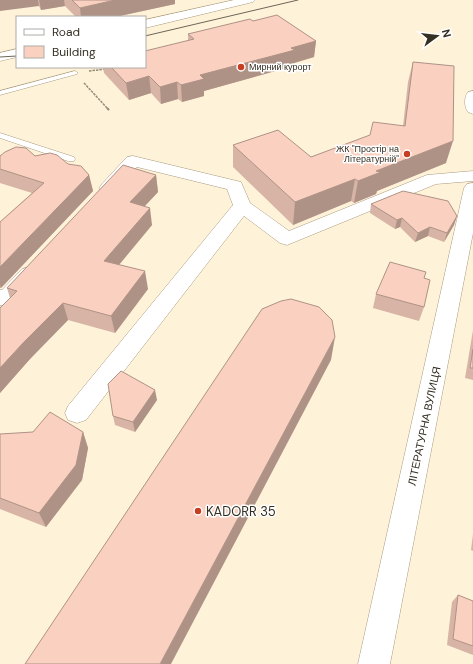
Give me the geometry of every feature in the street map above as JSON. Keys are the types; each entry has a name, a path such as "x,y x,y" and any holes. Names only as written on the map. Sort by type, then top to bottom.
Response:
{"street":[{"path":"146,24 245,0"},
{"path":"0,57 16,53"},
{"path":"473,95 473,109"},
{"path":"96,201 133,161 235,186 242,206 287,239 433,179 473,176"},
{"name":"ЛІТЕРАТУРНА ВУЛИЦЯ","path":"374,664 473,188"},
{"path":"77,413 242,206"},
{"path":"0,297 6,300 43,259"}],"lane":[{"path":"0,92 75,72"},
{"path":"0,135 71,159"}],"path":[{"path":"75,72 109,68"},
{"path":"75,72 110,111"}],"building":[{"path":"72,0 115,0 80,8"},
{"path":"277,15 316,41 291,48 295,50 200,75 204,79 181,85 177,82 160,87 149,76 126,83 112,68 146,68 146,51 194,39 188,34 250,19 253,21"},
{"path":"413,62 454,66 453,141 376,171 381,172 358,181 355,179 295,202 233,145 278,130 311,157 370,135 373,122 405,126"},
{"path":"16,147 26,148 35,156 50,153 57,155 68,164 81,166 89,175 0,267 0,222 44,183 0,169 0,156"},
{"path":"123,165 156,175 130,202 150,208 104,261 145,271 111,316 63,303 0,368 0,308 17,291 7,288"},
{"path":"403,191 448,201 457,216 447,233 430,227 418,233 402,218 397,220 371,204"},
{"path":"390,262 426,272 424,278 430,280 424,307 376,294"},
{"name":"KADORR 35","path":"291,299 319,307 332,320 335,337 160,664 25,664 262,309 281,301"},
{"path":"473,349 473,368 470,368"},
{"path":"121,371 155,390 133,422 113,416 108,384"},
{"path":"50,412 83,432 76,465 39,513 0,498 0,434 33,432"},
{"path":"458,595 473,601 473,646 453,639"}],"tram line":[{"path":"146,36 298,0"},
{"path":"0,57 16,56"}],"place":[{"name":"Мирний курорт","path":"241,67"},
{"name":"ЖК \"Простір на Літературній\"","path":"407,154"},
{"name":"KADORR 35","path":"198,511"}]}
